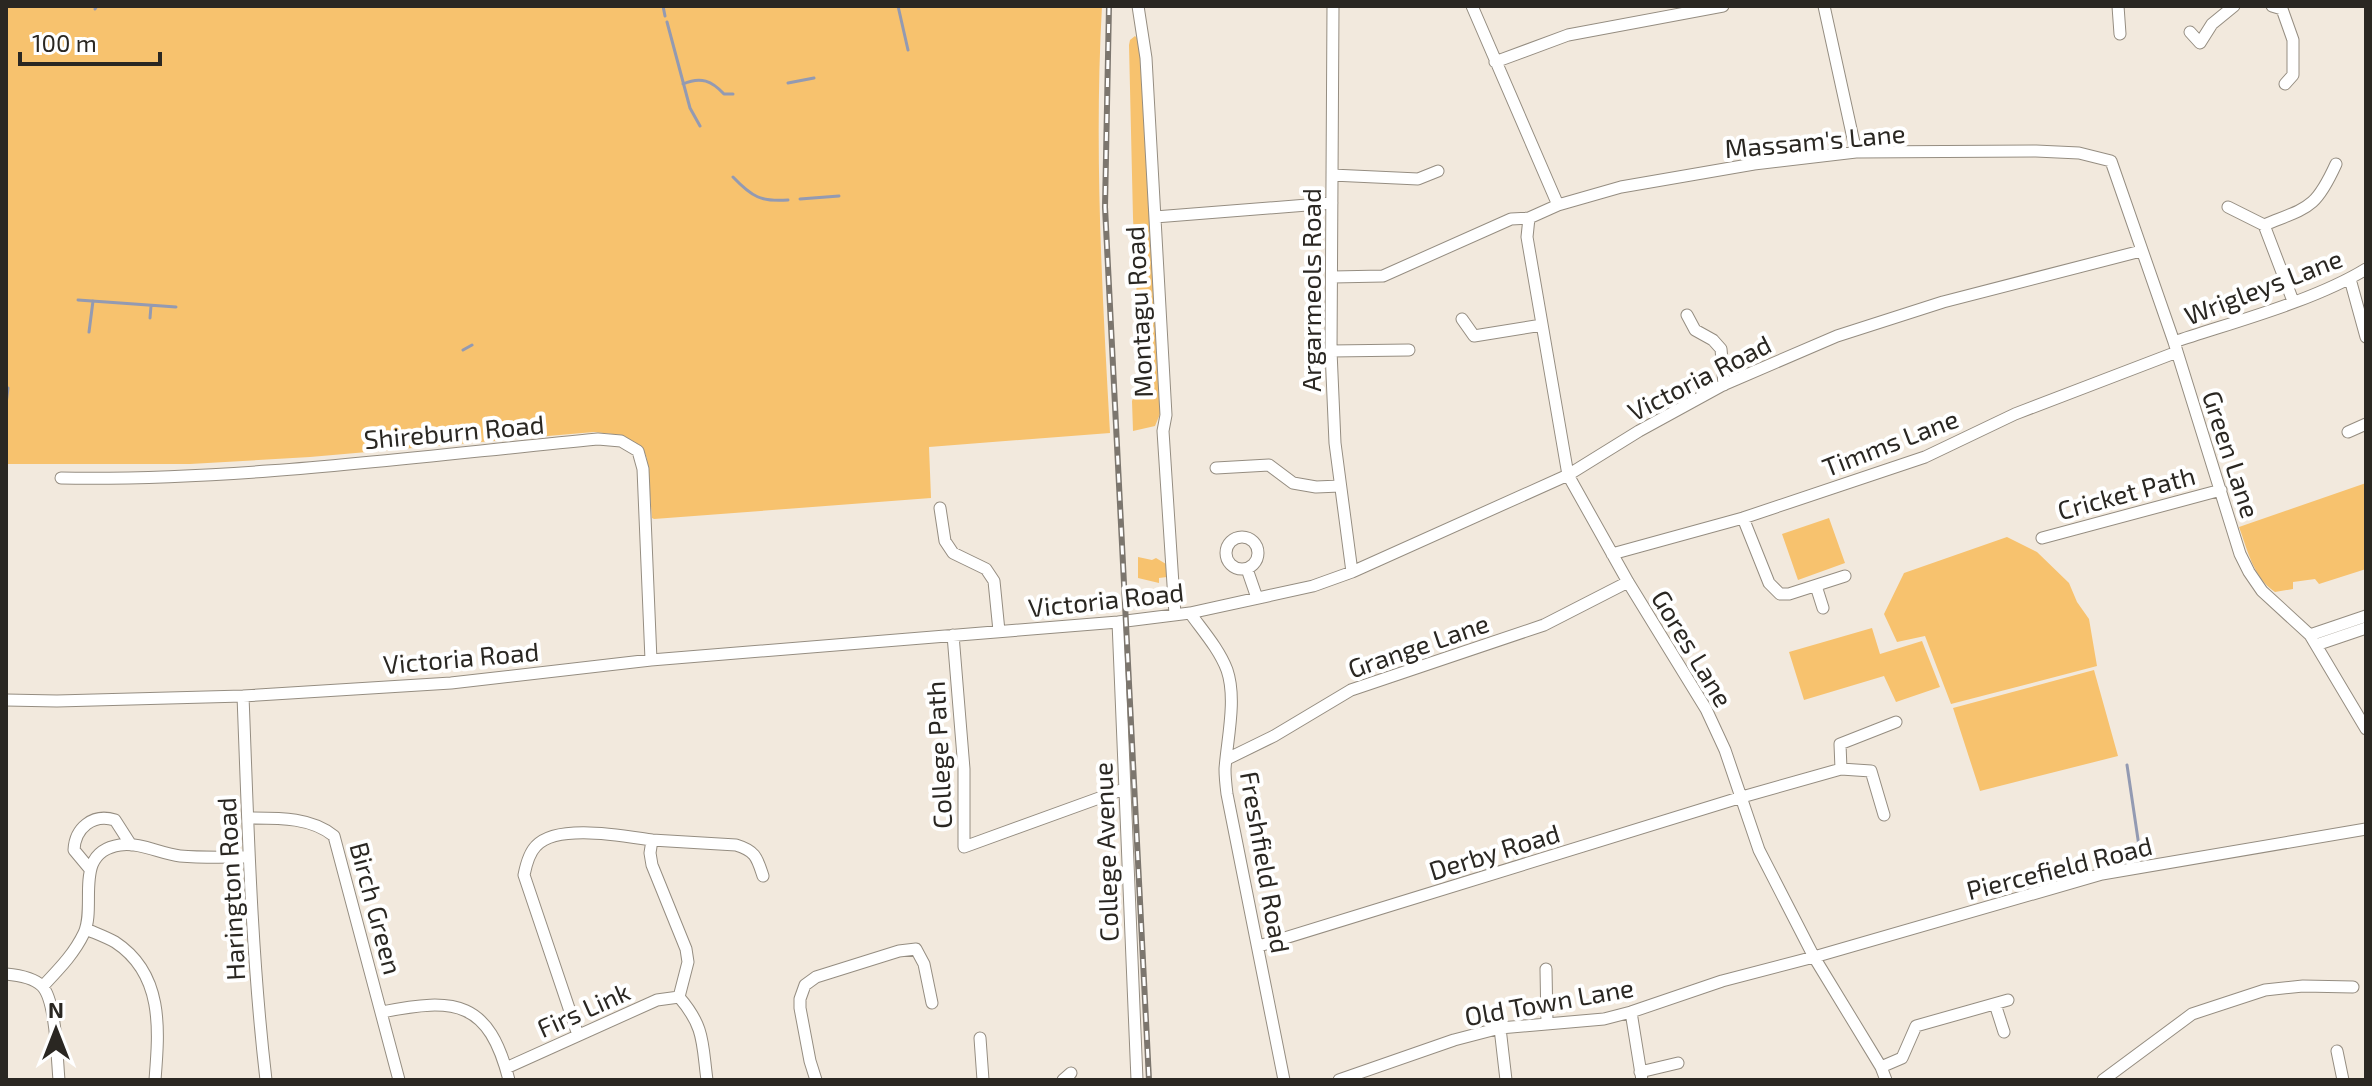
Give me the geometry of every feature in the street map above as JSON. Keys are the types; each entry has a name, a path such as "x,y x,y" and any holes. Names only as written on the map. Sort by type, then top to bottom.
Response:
{"street":[{"name":"Montagu Road","path":"1138,6 1146,58 1166,415 1163,431 1175,615"},
{"name":"Argarmeols Road","path":"1333,6 1331,351 1335,443 1352,572"},
{"path":"1472,6 1558,205"},
{"path":"1495,62 1568,35 1723,6"},
{"path":"1824,6 1856,152"},
{"path":"2118,6 2120,34"},
{"path":"2190,32 2200,43 2212,24 2234,6"},
{"path":"2281,7 2293,40 2294,79"},
{"name":"Massam's Lane","path":"1333,277 1383,276 1511,219 1529,218 1558,205 1636,185 1754,164 1856,152 2036,151 2079,153 2111,161"},
{"name":"Green Lane","path":"2111,161 2175,347 2240,554 2262,591 2313,640 2366,729"},
{"path":"2264,225 2311,206 2324,190 2336,164"},
{"path":"1332,175 1418,179 1438,171"},
{"path":"1155,217 1332,203"},
{"path":"2228,207 2264,225 2293,301"},
{"name":"Gores Lane","path":"1529,218 1527,237 1568,475 1628,582 1706,709 1725,750 1759,850 1814,957 1886,1080"},
{"name":"Victoria Road","path":"6,700 243,696 451,683 651,660 1118,622 1190,613 1313,586 1352,572 1568,475 1639,431 1724,385 1837,336 1913,311 2141,251"},
{"name":"Wrigleys Lane","path":"2175,347 2350,279 2366,269"},
{"path":"2350,279 2366,337"},
{"path":"1687,315 1695,330 1713,340 1721,349 1724,385"},
{"path":"1462,319 1474,336 1542,325"},
{"name":"Timms Lane","path":"1612,554 1743,518 1925,457 2015,414 2175,347"},
{"path":"1331,351 1409,350"},
{"path":"2348,432 2366,424"},
{"name":"Shireburn Road","path":"61,478 134,479 312,467 598,439 621,441 638,451 643,469 651,660"},
{"path":"1216,468 1269,465 1293,483 1316,487 1340,486"},
{"name":"Cricket Path","path":"2042,538 2221,490"},
{"path":"940,508 945,541 953,553 986,569 994,581 999,631"},
{"path":"1743,518 1769,583 1780,594 1789,594 1845,576"},
{"path":"1247,569 1257,598"},
{"name":"Grange Lane","path":"1227,759 1274,736 1351,690 1544,625 1628,582"},
{"path":"1816,586 1823,608"},
{"name":"Freshfield Road","path":"1190,613 1214,645 1227,671 1230,685 1230,729 1225,771 1227,794 1284,1080"},
{"path":"2313,640 2366,616"},
{"name":"College Avenue","path":"1118,622 1137,1080"},
{"path":"2313,640 2366,628"},
{"name":"College Path","path":"953,635 964,769 964,847 1124,789"},
{"name":"Harington Road","path":"243,696 248,857 257,1004 266,1080"},
{"path":"1884,815 1871,771 1841,769 1840,744 1896,722"},
{"name":"Derby Road","path":"1259,946 1841,769"},
{"path":"89,868 74,850 74,841 89,822 97,818 115,820 131,845"},
{"name":"Birch Green","path":"248,818 307,822 324,828 334,836 399,1080"},
{"name":"Piercefield Road","path":"1814,957 2102,874 2366,829"},
{"path":"578,1035 524,875 527,861 536,845 554,835 605,835 736,845 748,848 756,856 763,876"},
{"path":"652,840 652,865 686,949 688,962 679,997 694,1015 701,1034 707,1080"},
{"path":"43,986 70,958 86,929 89,868 106,850 118,845 131,845 179,856 248,857"},
{"path":"86,929 115,942 133,958 150,983 158,1012 155,1080"},
{"path":"816,1080 800,1008 802,991 809,981 899,951 916,949 924,964 932,1003"},
{"name":"Old Town Lane","path":"1339,1080 1454,1040 1500,1028 1604,1019 1722,981 1814,957"},
{"path":"1546,969 1547,1024"},
{"path":"6,974 24,977 43,986 50,1003 59,1080"},
{"path":"2103,1080 2170,1028 2204,1009 2265,990 2303,986 2353,987"},
{"name":"Firs Link","path":"508,1074 578,1035 657,1000 679,997"},
{"path":"1881,1067 1902,1058 1916,1026 2008,1000"},
{"path":"382,1012 418,1004 440,1004 466,1011 487,1024 499,1046 508,1074"},
{"path":"1995,1004 2004,1032"},
{"path":"1631,1012 1641,1076 1678,1063"},
{"path":"1500,1028 1506,1080"},
{"path":"980,1038 983,1080"},
{"path":"2337,1051 2343,1080"}],"shaded area":[{"path":"6,6 1102,6 1099,166 1110,433 929,447 931,498 654,519 643,448 622,435 594,432 310,457 190,464 6,464"},
{"path":"1135,36 1141,42 1165,402 1155,426 1133,431 1132,401 1138,386 1138,319 1129,45"},
{"path":"2366,483 2366,569 2319,584 2315,579 2293,582 2293,589 2275,592 2261,579 2239,527"},
{"path":"1829,518 1845,563 1798,580 1782,534"},
{"path":"2007,537 2037,552 2069,583 2089,619 2097,666 1951,704 1925,636 1897,642 1884,614 1904,573"},
{"path":"1138,557 1156,558 1166,564 1167,577 1159,578 1159,583 1138,578"},
{"path":"1872,628 1880,654 1922,641 1940,687 1896,702 1884,676 1804,700 1789,652"},
{"path":"2094,670 2118,756 1980,791 1953,708"}],"waterway":[{"path":"663,6 665,16"},
{"path":"898,6 908,50"},
{"path":"667,22 690,108 700,126"},
{"path":"788,83 814,78"},
{"path":"683,84 695,80 706,81 724,94 733,94"},
{"path":"733,177 758,197 788,200"},
{"path":"800,199 839,196"},
{"path":"78,300 176,307"},
{"path":"89,332 93,301"},
{"path":"150,318 151,306"},
{"path":"463,350 472,345"},
{"path":"6,404 8,388"},
{"path":"2127,765 2140,853"}],"railway":[{"path":"1109,6 1105,207 1149,1080"}]}
